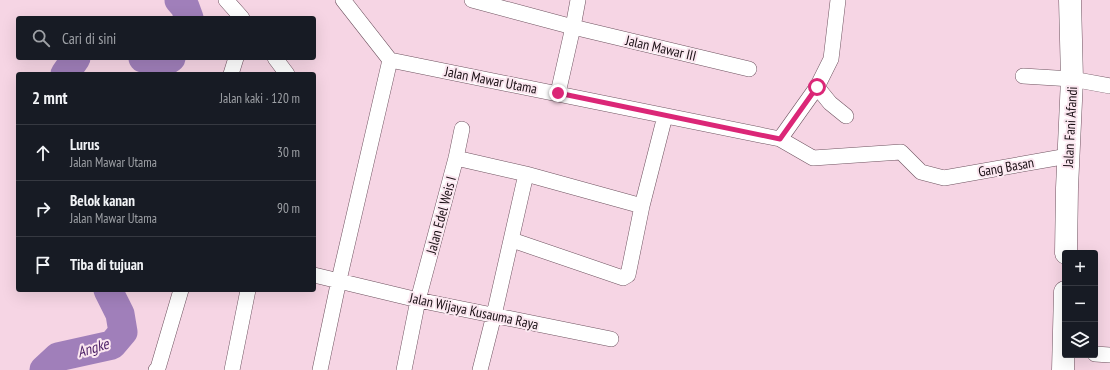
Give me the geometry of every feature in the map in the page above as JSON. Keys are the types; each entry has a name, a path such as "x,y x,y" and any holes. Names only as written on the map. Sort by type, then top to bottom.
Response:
{"street":[{"path":"226,0 240,16"},
{"path":"320,370 339,280 390,60 342,0"},
{"name":"Jalan Mawar III","path":"472,0 573,28 749,69"},
{"path":"558,93 578,0"},
{"path":"780,139 817,87 831,59 838,0"},
{"name":"Jalan Fani Afandi","path":"1066,250 1068,156 1072,79 1070,0"},
{"path":"232,72 235,60"},
{"path":"277,60 286,72"},
{"name":"Jalan Mawar Utama","path":"390,60 780,139 813,158 901,152 922,172 944,178"},
{"path":"1023,76 1072,79 1110,86"},
{"path":"817,87 830,102 846,116"},
{"path":"512,240 623,278 628,275 642,206 665,116"},
{"name":"Jalan Edel Weis I","path":"404,370 418,300 456,158 462,129"},
{"name":"Gang Basan","path":"944,178 1068,156"},
{"path":"456,158 526,174 642,206"},
{"path":"480,370 512,240 526,174"},
{"name":"Jalan Wijaya Kusauma Raya","path":"316,274 418,300 611,340"},
{"path":"156,370 158,368 180,292"},
{"path":"232,370 248,292"},
{"path":"1098,354 1110,355"}],"waterway":[{"name":"Angke","path":"179,0 185,7 188,16"},
{"name":"Angke","path":"66,72 75,60"},
{"name":"Angke","path":"44,370 58,357 112,345 123,332 120,314 109,292"}],"route":[{"path":"558,93 780,139 817,87"}]}
